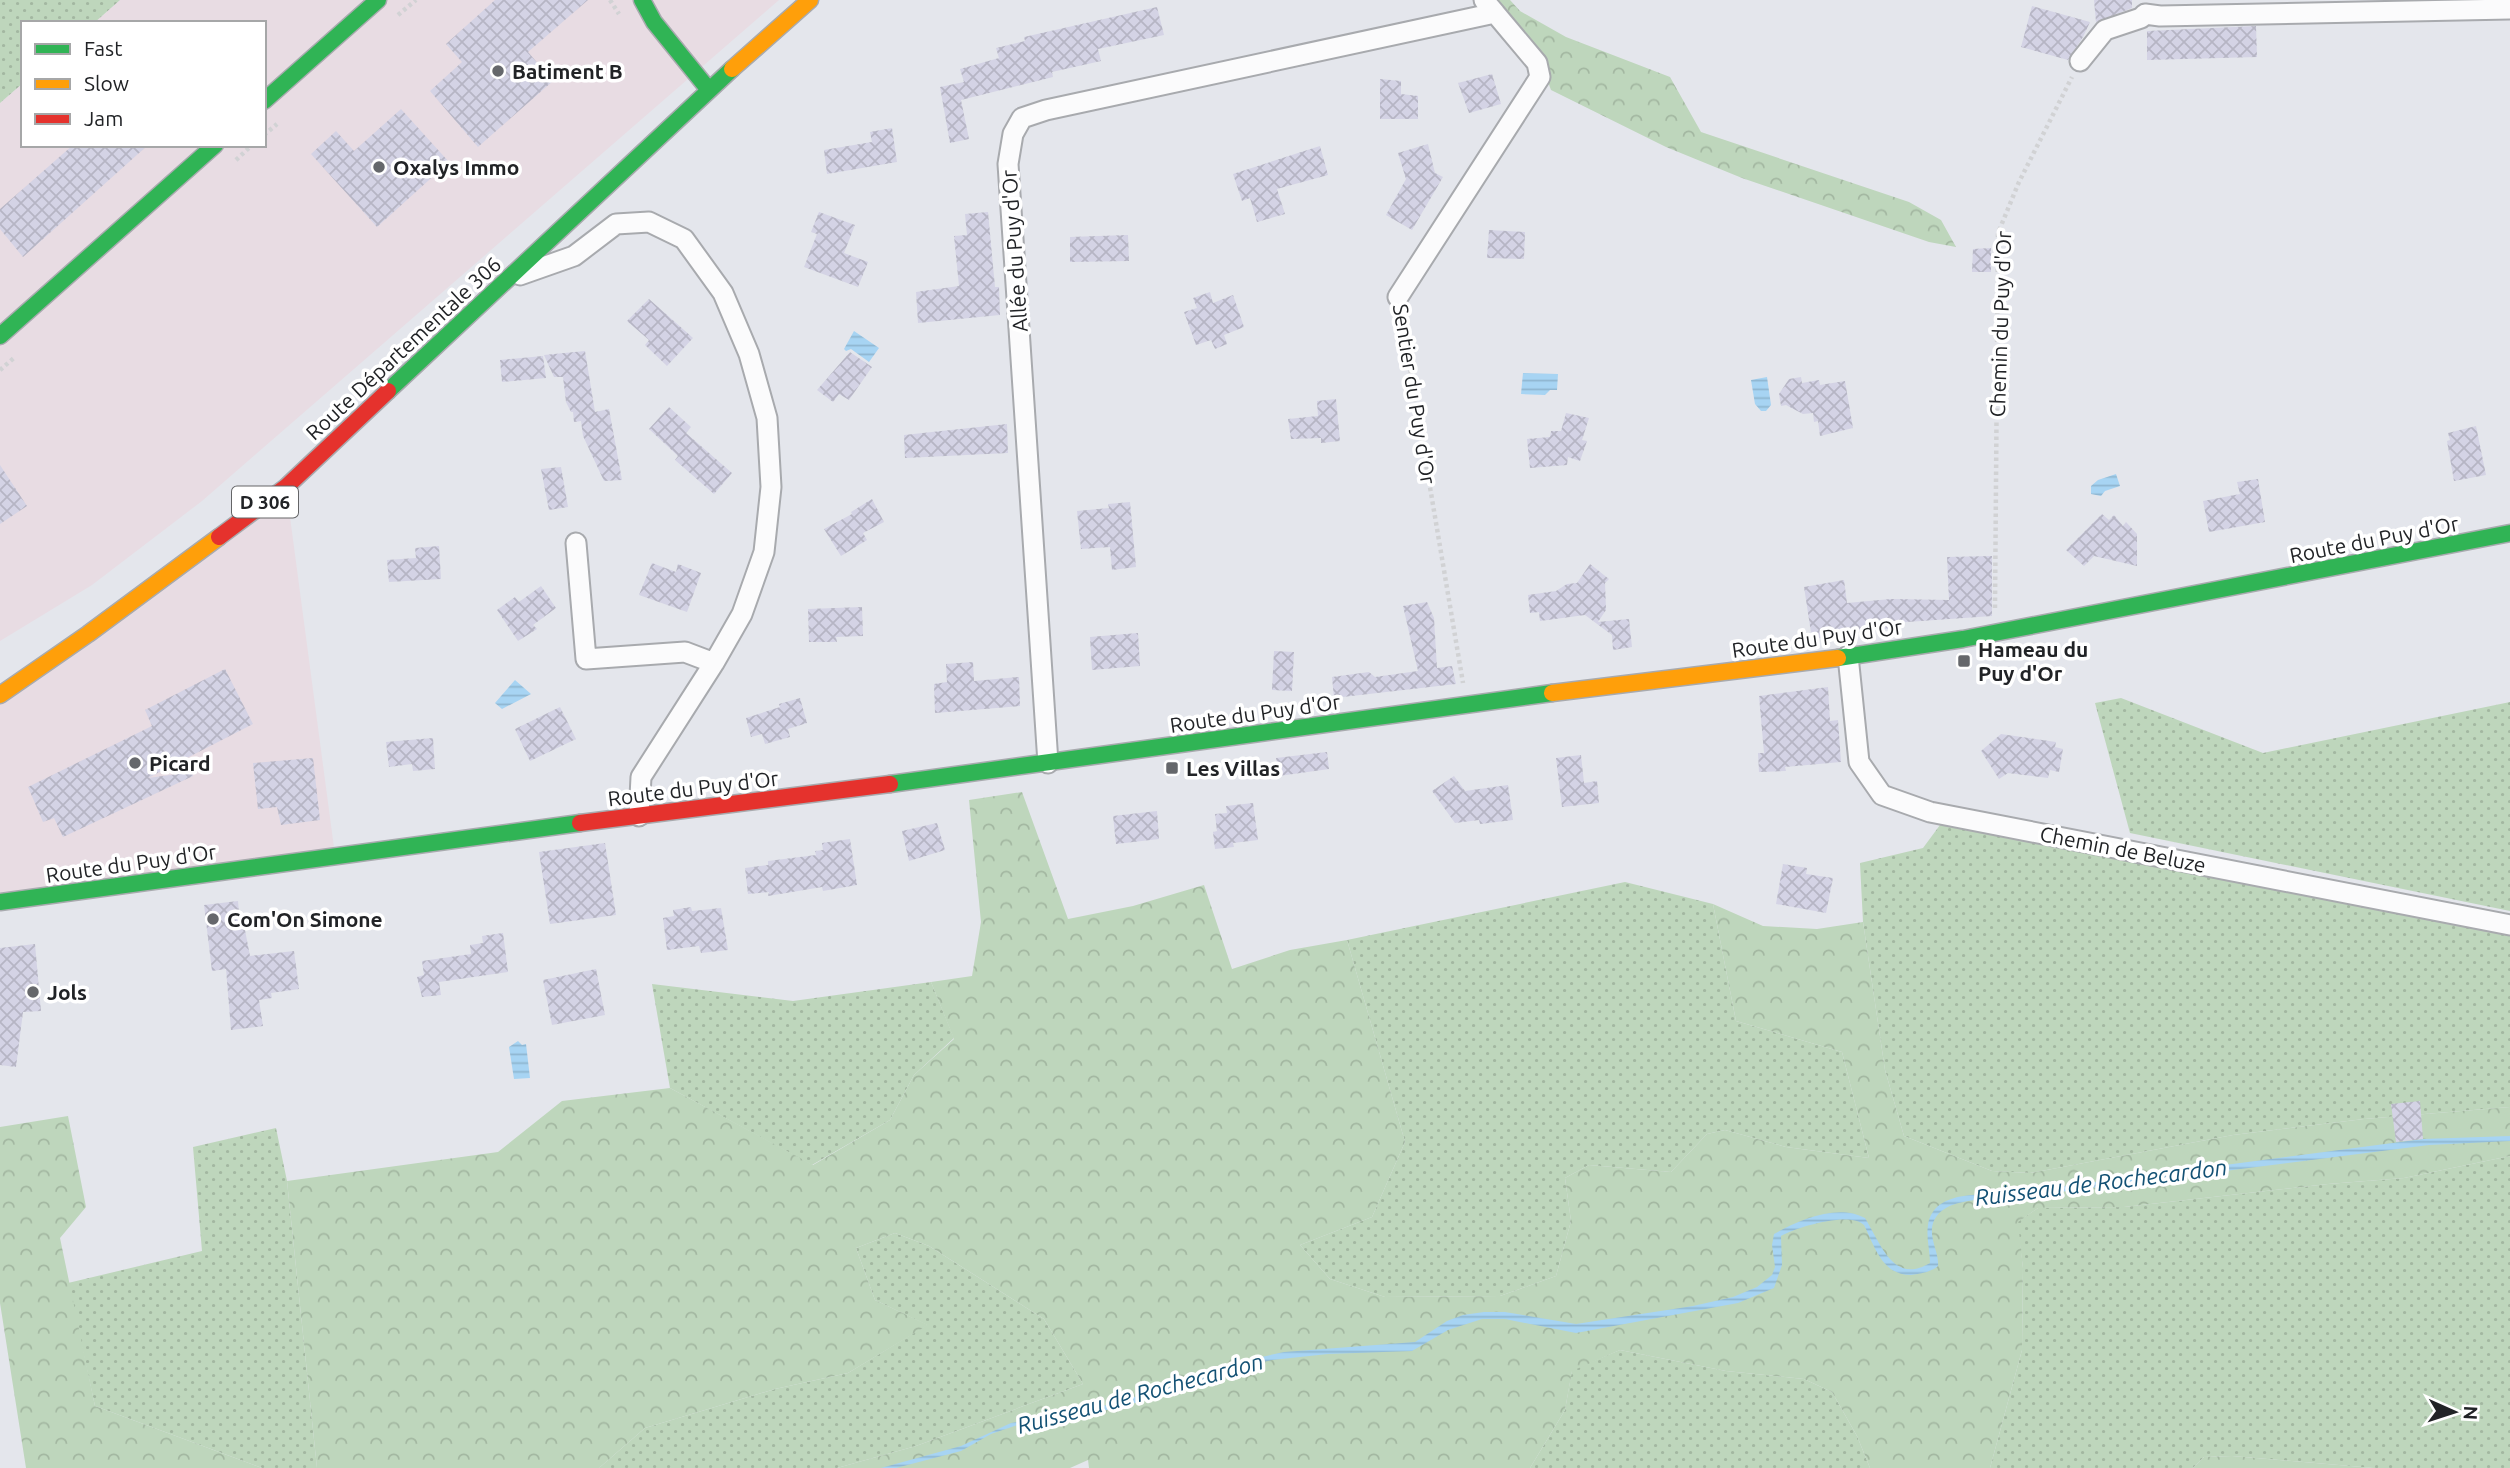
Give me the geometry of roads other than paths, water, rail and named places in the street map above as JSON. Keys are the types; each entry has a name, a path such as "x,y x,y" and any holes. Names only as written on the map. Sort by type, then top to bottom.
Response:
{"main road":[{"path":"266,99 378,0"},
{"path":"642,0 653,22 709,90"},
{"name":"Route Départementale 306","path":"0,695 88,634 286,487 505,279 810,0"},
{"path":"0,336 213,147"},
{"name":"Route du Puy d'Or","path":"0,902 1467,704 1848,656 1995,634 2510,533"}],"street":[{"name":"Sentier du Puy d'Or","path":"1398,297 1540,77 1537,63 1490,7"},
{"name":"Allée du Puy d'Or","path":"1048,762 1008,164 1013,134 1023,118 1046,110 1490,7"},
{"path":"2080,61 2105,30 2141,18 2143,7 2160,16 2510,9"},
{"path":"505,279 575,256 616,224 649,222 684,239 723,293 749,354 767,418 771,487 764,552 742,614 641,777 639,816"},
{"path":"576,543 586,659 685,652 714,663"},
{"name":"Chemin de Beluze","path":"1848,656 1859,762 1882,795 1930,812 2510,925"}],"water":[{"path":"854,331 879,348 869,362 851,349 844,349"},
{"path":"1523,373 1558,374 1557,390 1550,390 1545,395 1521,394"},
{"path":"1767,377 1771,405 1766,411 1761,411 1755,404 1751,380"},
{"path":"2116,474 2120,486 2105,491 2101,496 2091,494 2091,486 2098,480"},
{"path":"515,680 531,694 502,709 495,703"},
{"path":"518,1041 522,1045 526,1044 530,1078 514,1079 509,1047"},
{"name":"Ruisseau de Rochecardon","path":"2510,1136 2510,1141 2429,1145 2013,1198 1962,1202 1940,1212 1934,1221 1932,1234 1938,1266 1914,1275 1901,1274 1886,1265 1864,1225 1847,1220 1823,1222 1781,1236 1782,1265 1774,1288 1738,1303 1576,1333 1505,1319 1482,1319 1448,1330 1412,1351 1328,1354 1272,1360 1232,1369 1210,1380 1125,1406 1020,1424 991,1434 961,1451 896,1468 881,1468 961,1446 1011,1423 1096,1408 1194,1380 1230,1364 1284,1352 1415,1342 1447,1321 1463,1315 1505,1312 1576,1324 1733,1297 1757,1287 1772,1275 1775,1267 1772,1245 1774,1234 1818,1215 1843,1212 1865,1218 1883,1249 1897,1265 1906,1269 1917,1268 1930,1263 1928,1225 1932,1213 1950,1199 1962,1196 2012,1193 2423,1139"}],"place":[{"name":"Batiment B","path":"498,71"},
{"name":"Oxalys Immo","path":"379,167"},
{"name":"Hameau du Puy d'Or","path":"1964,661"},
{"name":"Picard","path":"135,763"},
{"name":"Les Villas","path":"1172,768"},
{"name":"Com'On Simone","path":"213,919"},
{"name":"Jols","path":"33,992"}]}
